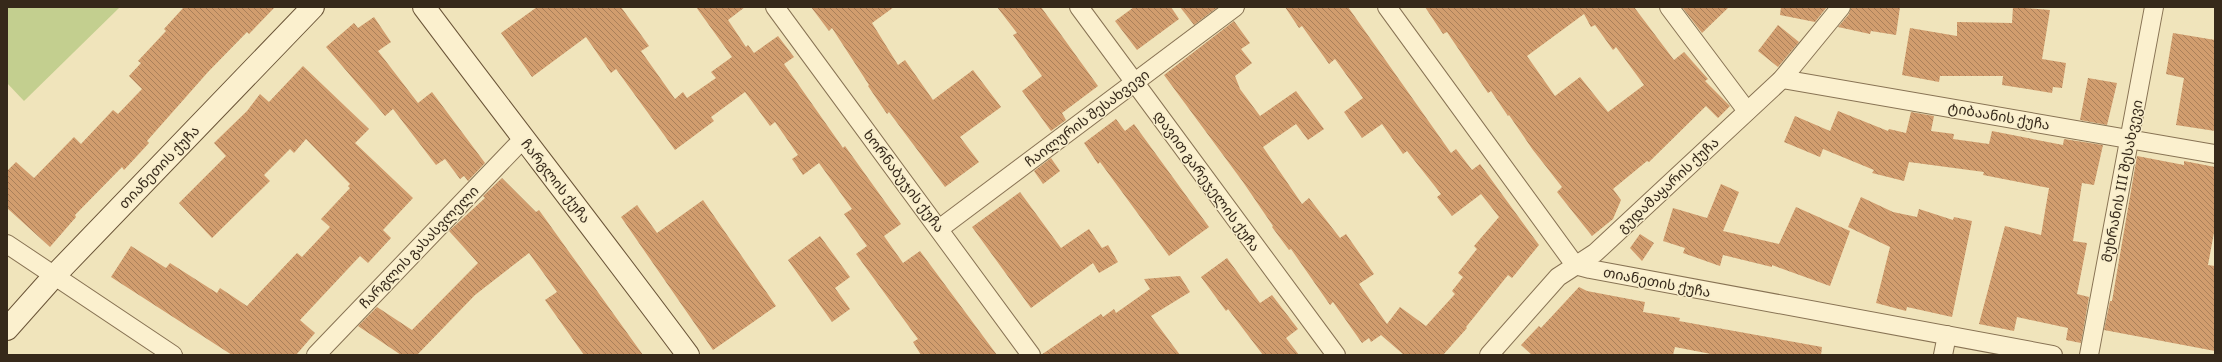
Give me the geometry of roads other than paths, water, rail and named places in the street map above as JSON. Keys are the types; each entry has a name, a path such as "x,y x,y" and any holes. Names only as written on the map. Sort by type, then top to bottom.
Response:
{"street":[{"name":"თიანეთის ქუჩა","path":"7,329 55,275 313,7"},
{"name":"ჩარგლის ქუჩა","path":"424,7 523,139 554,176 688,355"},
{"name":"ხორნაბუჯის ქუჩა","path":"775,7 1031,355"},
{"name":"დავით გარეჯელის ქუჩა","path":"1078,7 1336,355"},
{"name":"ჩაილურის შესახვევი","path":"939,229 1235,7"},
{"path":"1387,7 1575,265"},
{"path":"1669,7 1747,111"},
{"name":"გუდამაყარის ქუჩა","path":"1489,355 1558,277 1595,253 1782,79 1841,7"},
{"name":"მუხრანის III შესახვევი","path":"2089,355 2154,7"},
{"name":"ტიბაანის ქუჩა","path":"1782,79 2130,138 2215,154"},
{"name":"ჩარგლის გასასვლელი","path":"316,355 523,139"},
{"path":"7,244 173,355"},
{"name":"თიანეთის ქუჩა","path":"1575,265 1597,271 2053,355"},
{"path":"1943,355 1947,335"}]}
